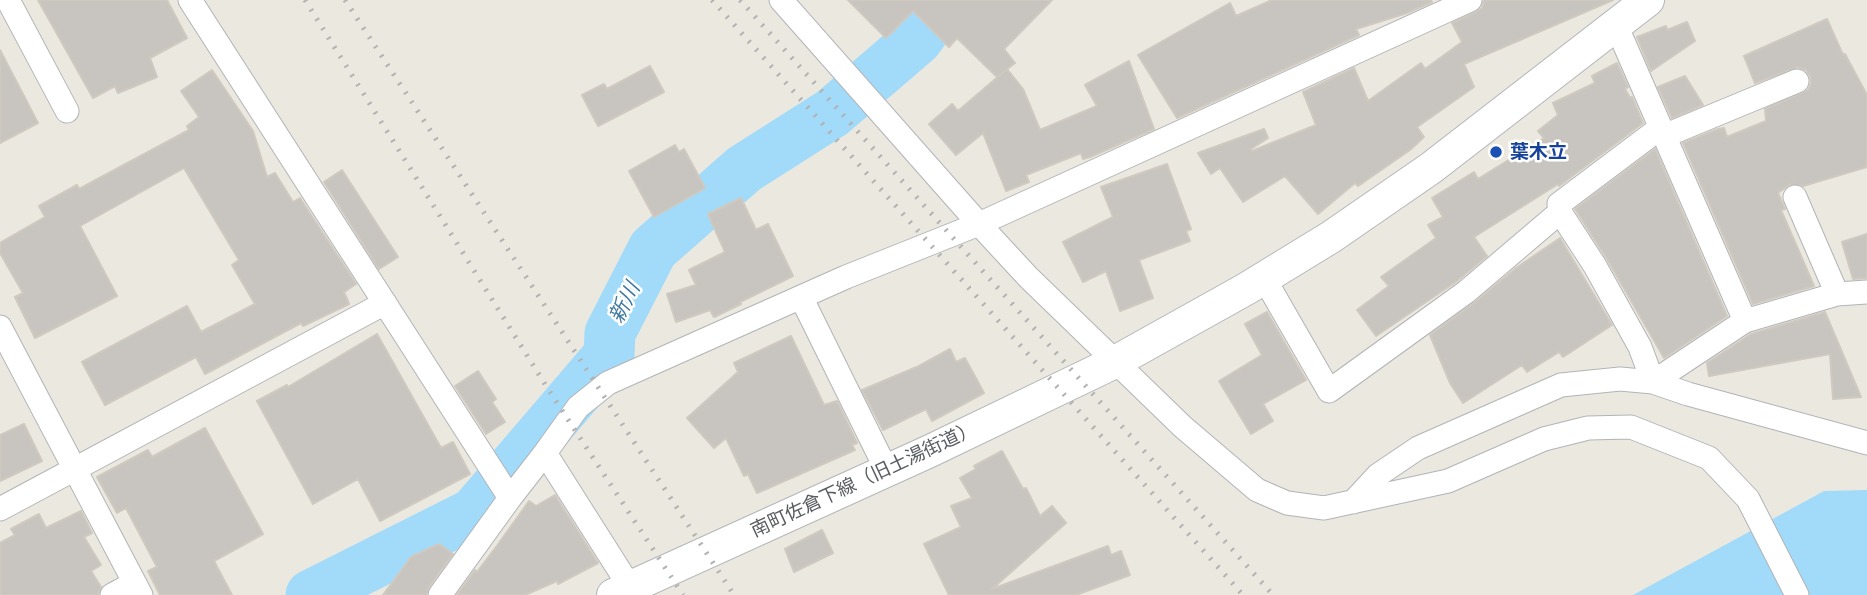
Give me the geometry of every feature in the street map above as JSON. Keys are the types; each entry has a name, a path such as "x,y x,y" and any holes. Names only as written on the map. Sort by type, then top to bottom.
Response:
{"street":[{"path":"8,0 67,111"},
{"path":"190,0 510,498"},
{"path":"781,0 979,224 1115,362 1183,427 1256,490 1287,503 1324,508 1448,481 1544,439 1588,428 1631,427 1709,458 1748,499 1797,595"},
{"path":"440,595 578,407 608,383 801,297 979,224 1470,0"},
{"name":"南町佐倉下線（旧土湯街道）","path":"626,593 1115,362 1264,278 1331,237 1431,168 1648,0"},
{"path":"1616,25 1745,321"},
{"path":"1653,382 1640,347 1595,266 1560,212 1559,204 1662,132 1797,80"},
{"path":"1795,197 1838,294"},
{"path":"1264,278 1329,391 1466,292 1560,212"},
{"path":"1653,382 1745,321 1838,294 1867,292"},
{"path":"801,297 887,471"},
{"path":"0,509 385,303"},
{"path":"0,327 138,589 112,595"},
{"path":"1353,502 1378,475 1418,448 1561,385 1620,379 1653,382 1867,443"},
{"path":"545,453 626,593"}],"water":[{"path":"1867,490 1867,595 1633,595 1824,491"}],"building":[{"path":"38,0 167,0 187,38 150,58 157,77 118,93 115,86 93,98"},
{"path":"848,0 1052,0 1004,49 1015,63 997,77 957,38 949,47 913,11 886,38"},
{"path":"1272,0 1432,2 1356,29 1359,35 1177,118 1138,55 1230,3 1236,16"},
{"path":"1484,0 1613,0 1464,64 1474,87 1417,127 1424,137 1410,150 1358,186 1355,183 1318,214 1285,176 1243,202 1220,168 1211,174 1198,153 1264,129 1268,138 1251,149 1252,151 1316,125 1303,92 1354,68 1368,101 1421,63 1425,69 1462,42 1452,23 1482,8"},
{"path":"1827,19 1843,55 1845,54 1867,95 1867,167 1803,186 1790,184 1778,193 1785,209 1781,210 1814,286 1753,304 1683,143 1724,128 1727,137 1766,121 1765,109 1808,90 1810,76 1806,70 1798,67 1755,83 1744,56"},
{"path":"1687,22 1695,41 1651,71 1637,37 1666,26 1667,30"},
{"path":"0,50 38,123 0,143"},
{"path":"1129,61 1154,129 1090,157 1083,159 1081,153 1026,175 1029,182 1006,191 983,133 956,155 929,124 952,104 958,111 1007,69 1023,89 1040,130 1097,106 1085,85"},
{"path":"1617,63 1628,87 1625,89 1630,98 1632,97 1643,123 1559,186 1558,184 1474,237 1487,256 1457,281 1376,336 1357,310 1389,286 1381,277 1436,238 1428,225 1443,217 1432,198 1474,172 1478,179 1544,138 1538,131 1558,115 1553,103 1595,83 1592,76"},
{"path":"650,66 664,92 598,126 582,95 604,84 607,89"},
{"path":"212,70 253,131 267,177 275,173 293,202 300,198 356,284 344,292 349,304 303,326 301,323 205,374 196,357 105,405 82,362 187,306 201,332 255,304 232,265 239,260 184,168 80,226 117,296 35,338 15,297 23,293 0,253 0,243 45,217 39,206 77,185 79,189 189,130 187,126 199,117 181,91"},
{"path":"1685,76 1703,105 1672,118 1658,87"},
{"path":"675,145 679,152 684,149 705,188 654,217 629,171"},
{"path":"1655,149 1727,316 1664,358 1575,209"},
{"path":"1167,164 1191,229 1186,231 1190,241 1139,260 1153,298 1120,311 1106,271 1083,282 1063,242 1113,217 1101,187"},
{"path":"342,170 398,257 379,269 324,182"},
{"path":"741,198 756,230 768,224 793,276 714,317 710,310 676,322 667,294 696,285 689,270 725,252 708,214"},
{"path":"1867,234 1867,278 1853,279 1842,242"},
{"path":"1560,238 1612,325 1563,357 1559,352 1527,372 1522,365 1463,403 1450,383 1430,335 1516,268"},
{"path":"1267,312 1306,380 1263,404 1273,421 1251,434 1219,381 1262,355 1245,324"},
{"path":"1825,312 1861,397 1833,399 1830,354 1709,376 1707,363 1751,334"},
{"path":"377,334 441,448 453,442 470,474 380,521 358,479 313,504 257,401 287,385 288,387"},
{"path":"791,336 824,405 837,401 857,443 852,445 855,450 757,493 748,474 744,476 726,438 714,448 687,418 738,372 734,363"},
{"path":"950,349 956,362 965,358 984,393 932,421 926,409 883,430 862,390 919,366"},
{"path":"478,371 496,399 492,402 505,422 486,434 455,386"},
{"path":"24,424 42,461 0,481 0,435"},
{"path":"205,428 263,534 214,561 232,595 160,595 148,571 157,567 126,508 117,513 97,477 148,450 152,457"},
{"path":"1002,451 1040,516 1052,506 1066,523 992,589 1108,546 1111,555 1121,551 1130,575 1076,595 949,595 924,544 961,527 951,506 972,498 960,478 976,469 974,466"},
{"path":"555,495 598,563 558,584 557,581 525,595 457,595 529,501 536,506"},
{"path":"81,511 92,533 84,537 101,565 91,571 101,587 98,595 0,595 0,543 15,535 11,529 39,514 46,528"},
{"path":"822,530 833,553 794,572 785,549"},
{"path":"439,544 453,554 426,595 383,595 411,557"}],"waterway":[{"name":"新川","path":"311,595 474,513 609,355 610,333 653,249 744,169 832,113 917,40 946,0"}],"railway":[{"path":"305,0 548,389 683,595"},
{"path":"345,0 734,595"},
{"path":"712,0 1243,595"},
{"path":"740,0 1273,595"}],"place":[{"name":"葉木立","path":"1496,152"}]}
